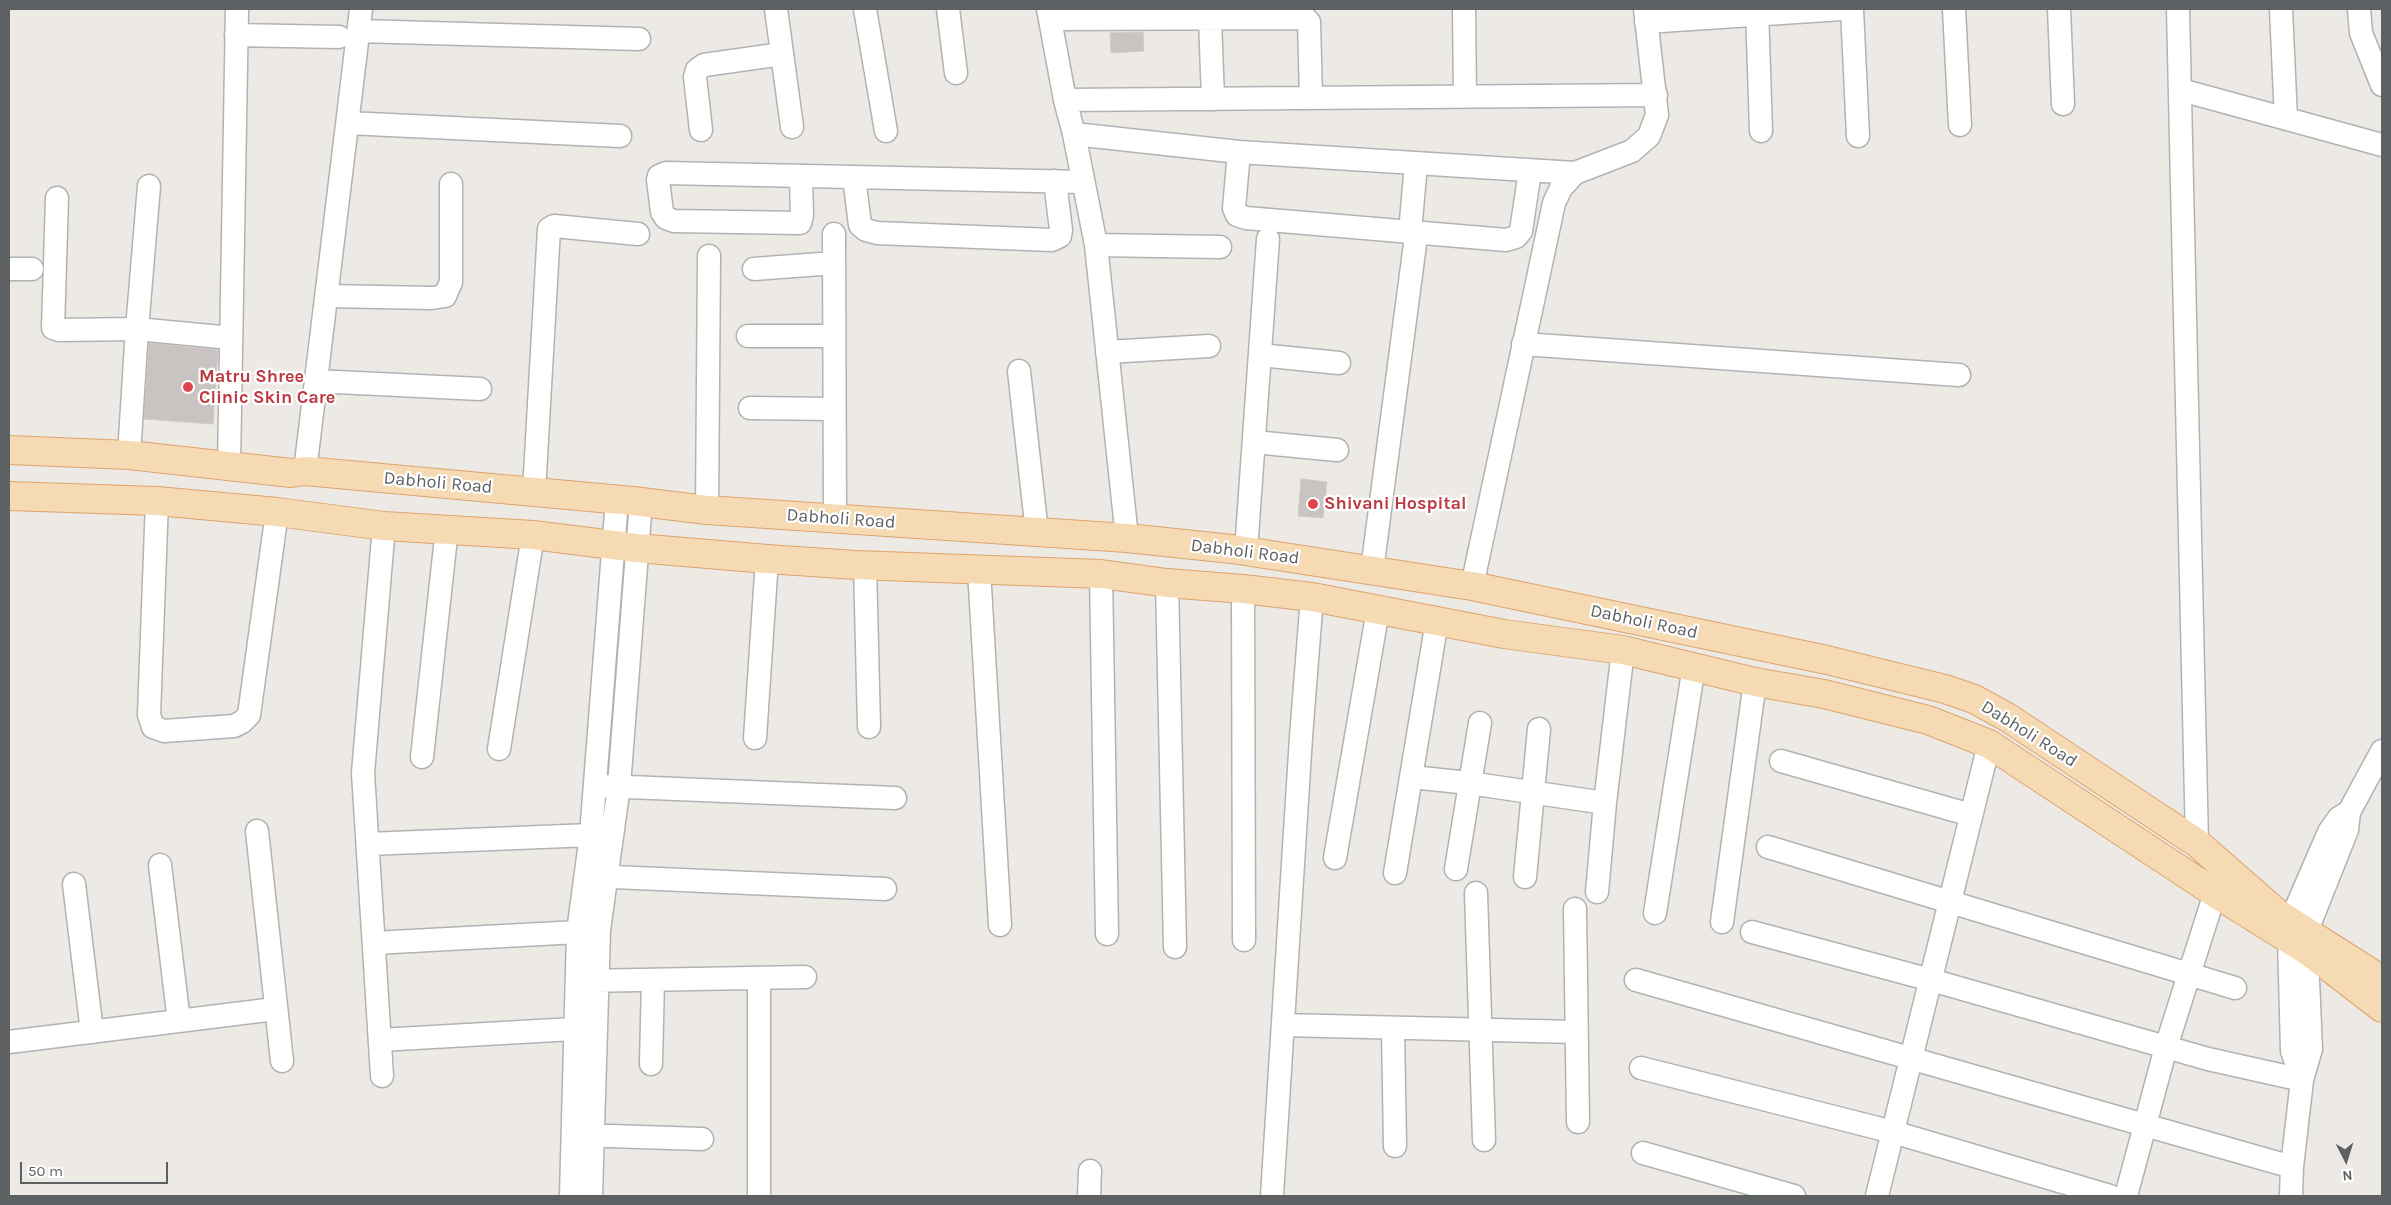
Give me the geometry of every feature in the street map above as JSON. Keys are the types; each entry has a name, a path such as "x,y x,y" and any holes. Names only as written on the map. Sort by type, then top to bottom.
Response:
{"main road":[{"name":"Dabholi Road","path":"9,450 129,455 291,473 305,471 707,510 1127,538 1246,551 1472,586 1828,660 1974,699 2007,717 2197,843 2277,913 2298,936 2382,1008"},
{"name":"Dabholi Road","path":"9,496 157,501 277,512 384,526 447,528 533,535 625,547 767,559 865,565 1101,574 1312,598 1504,634 1623,650 1755,682 1824,694 1928,720 1989,744 2215,893 2382,979"}],"street":[{"path":"228,466 237,9"},
{"path":"305,471 348,123 349,34 361,9"},
{"path":"776,9 792,127"},
{"path":"865,9 886,131"},
{"path":"948,9 956,73"},
{"path":"1464,9 1465,96"},
{"path":"1472,586 1554,203 1561,188 1575,174 1632,151 1649,136 1657,115 1646,15 1842,9"},
{"path":"1852,9 1858,136"},
{"path":"1954,9 1960,125"},
{"path":"2059,9 2063,104"},
{"path":"2178,9 2197,843"},
{"path":"2280,9 2286,119"},
{"path":"2359,9 2361,33 2382,85"},
{"path":"1757,12 1761,131"},
{"path":"1127,538 1096,245 1049,14 1210,19 1305,18 1309,22 1312,98"},
{"path":"1210,19 1213,99"},
{"path":"236,35 349,34 639,39"},
{"path":"701,130 695,76 697,70 704,65 782,54"},
{"path":"2181,90 2382,145"},
{"path":"1065,100 1656,95"},
{"path":"348,123 620,136"},
{"path":"1074,134 1239,152 1575,174"},
{"path":"1239,152 1234,208 1237,215 1246,218 1412,238 1506,240 1516,237 1521,231 1530,171"},
{"path":"1372,570 1412,238 1416,164"},
{"path":"801,176 802,216 800,223 674,221 666,218 662,212 658,180 659,176 666,173 1083,182"},
{"path":"854,178 860,225 871,232 1052,240 1060,236 1061,230 1055,181"},
{"path":"327,296 432,298 445,296 451,282 451,184"},
{"path":"129,455 136,329 149,186"},
{"path":"57,198 51,322 53,328 59,330 136,329 232,338"},
{"path":"534,492 549,230 554,226 638,234"},
{"path":"834,234 833,409 835,518"},
{"path":"1246,551 1268,239"},
{"path":"1096,245 1220,247"},
{"path":"707,510 709,256"},
{"path":"754,269 834,263"},
{"path":"9,269 32,270"},
{"path":"748,336 833,336"},
{"path":"1523,344 1959,376"},
{"path":"1107,352 1209,346"},
{"path":"1260,355 1339,363"},
{"path":"1019,371 1036,532"},
{"path":"316,381 480,389"},
{"path":"750,408 833,409"},
{"path":"1254,442 1337,450"},
{"path":"157,501 149,715 153,728 164,732 234,726 242,722 249,714 277,512"},
{"path":"571,1196 583,1135 587,1028 599,981 597,876 591,835 602,692 625,547 629,501"},
{"path":"382,1076 364,760 384,526"},
{"path":"422,757 447,528"},
{"path":"500,749 533,535"},
{"path":"587,1028 577,981 578,932 597,876 619,786 626,694 625,547"},
{"path":"754,738 767,559"},
{"path":"865,565 869,727"},
{"path":"979,570 1000,925"},
{"path":"1101,574 1107,934"},
{"path":"1167,583 1175,947"},
{"path":"1243,589 1244,940"},
{"path":"1272,1196 1301,737 1312,598"},
{"path":"1334,858 1378,610"},
{"path":"1395,873 1437,621"},
{"path":"1597,892 1604,803 1623,650"},
{"path":"1655,914 1694,666"},
{"path":"1722,922 1755,682"},
{"path":"602,692 626,694"},
{"path":"1456,870 1480,723"},
{"path":"1524,877 1539,729"},
{"path":"1877,1196 1989,744"},
{"path":"2292,1196 2292,1167 2302,1080 2311,1049 2298,936 2329,832 2340,818 2349,812 2382,751"},
{"path":"1781,761 1972,815"},
{"path":"1412,777 1532,791 1604,803"},
{"path":"595,785 895,798"},
{"path":"257,831 282,1062"},
{"path":"368,844 591,835"},
{"path":"1768,847 2235,988"},
{"path":"160,865 179,1021"},
{"path":"597,876 885,889"},
{"path":"74,884 92,1032"},
{"path":"1476,893 1484,1140"},
{"path":"2126,1196 2166,1047 2215,893"},
{"path":"1575,909 1578,1122"},
{"path":"374,943 578,932"},
{"path":"1752,932 1931,980 2166,1047 2302,1080"},
{"path":"577,981 805,977"},
{"path":"758,1196 759,978"},
{"path":"651,1064 653,980"},
{"path":"1636,980 2292,1167"},
{"path":"9,1042 275,1009"},
{"path":"1283,1025 1577,1032"},
{"path":"380,1040 587,1028"},
{"path":"1394,1028 1394,1146"},
{"path":"1641,1068 1893,1132 2110,1196"},
{"path":"583,1135 702,1139"},
{"path":"583,1135 591,1196"},
{"path":"1644,1153 1794,1196"},
{"path":"1089,1196 1090,1171"}],"building":[{"path":"1143,32 1144,51 1111,53 1110,33"},
{"path":"149,343 218,350 213,424 144,419"},
{"path":"1301,479 1327,482 1323,518 1298,516"}],"place":[{"name":"Matru Shree Clinic Skin Care","path":"188,387"},
{"name":"Shivani Hospital","path":"1313,504"}]}
